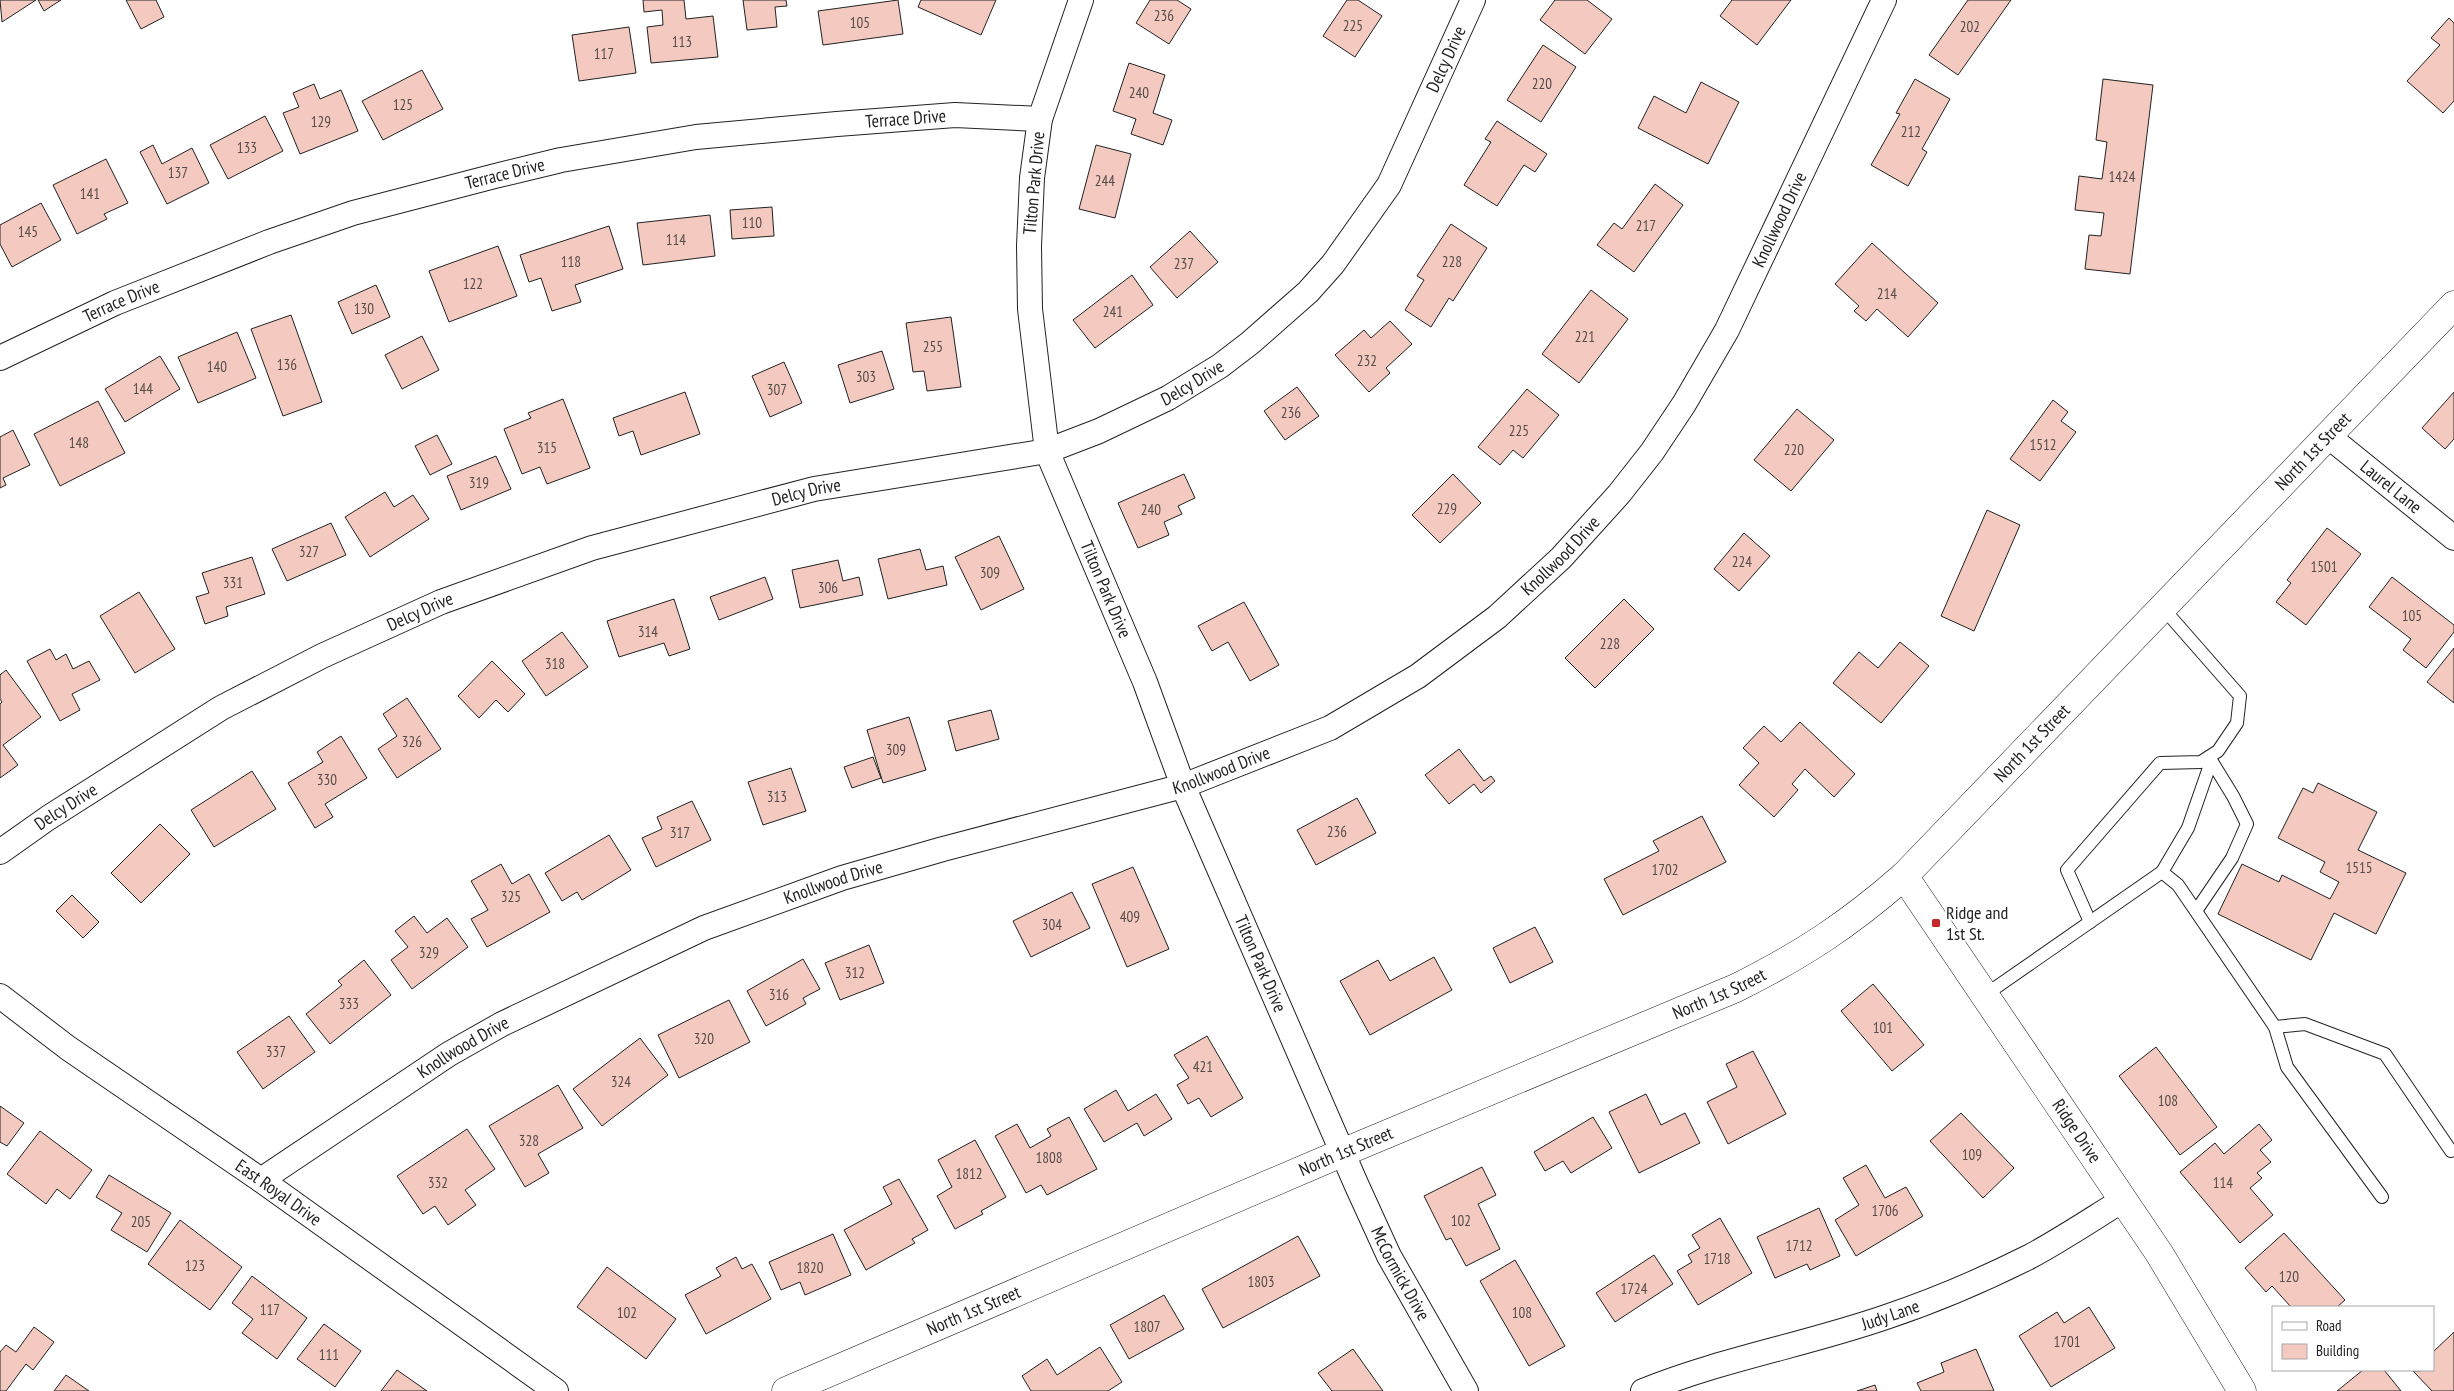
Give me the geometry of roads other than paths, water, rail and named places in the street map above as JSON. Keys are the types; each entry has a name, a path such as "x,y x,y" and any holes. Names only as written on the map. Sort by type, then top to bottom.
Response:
{"street":[{"name":"Tilton Park Drive","path":"1081,0 1040,119 1032,178 1028,246 1033,339 1047,451 1145,682 1183,786 1344,1152"},
{"name":"Delcy Drive","path":"0,852 48,818 221,708 322,656 441,602 592,548 814,489 1047,451 1099,431 1168,398 1220,366 1250,343 1308,292 1338,257 1389,184 1473,0"},
{"name":"Knollwood Drive","path":"261,1180 357,1114 464,1045 502,1024 704,928 860,873 943,848 1183,786 1330,728 1418,676 1497,616 1561,558 1619,494 1652,452 1712,358 1884,0"},
{"name":"Terrace Drive","path":"0,358 115,303 269,242 353,213 561,160 696,137 837,124 955,116 1040,119"},
{"name":"North 1st Street","path":"786,1391 1344,1152 1736,988 1787,963 1827,938 1863,912 1904,876 2454,305"},
{"name":"Laurel Lane","path":"2328,436 2454,538"},
{"name":"Ridge Drive","path":"1904,876 2160,1253 2242,1391"},
{"name":"East Royal Drive","path":"0,996 68,1048 261,1180 556,1391"},
{"name":"McCormick Drive","path":"1344,1152 1389,1256 1466,1391"},
{"name":"Judy Lane","path":"1643,1391 1673,1379 1770,1349 1831,1334 1886,1317 1967,1285 2030,1256 2123,1200"}],"lane":[{"path":"1985,995 2162,872 2188,828 2210,760 2237,723 2240,696 2162,607"},
{"path":"2196,912 2232,858 2247,824 2233,796 2210,760"},
{"path":"2090,922 2067,870 2160,763 2210,760"},
{"path":"2162,872 2178,885 2275,1027 2287,1066 2382,1197"},
{"path":"2275,1027 2305,1024 2385,1054 2451,1151"}],"place":[{"name":"Ridge and 1st St.","path":"1936,923"}]}
